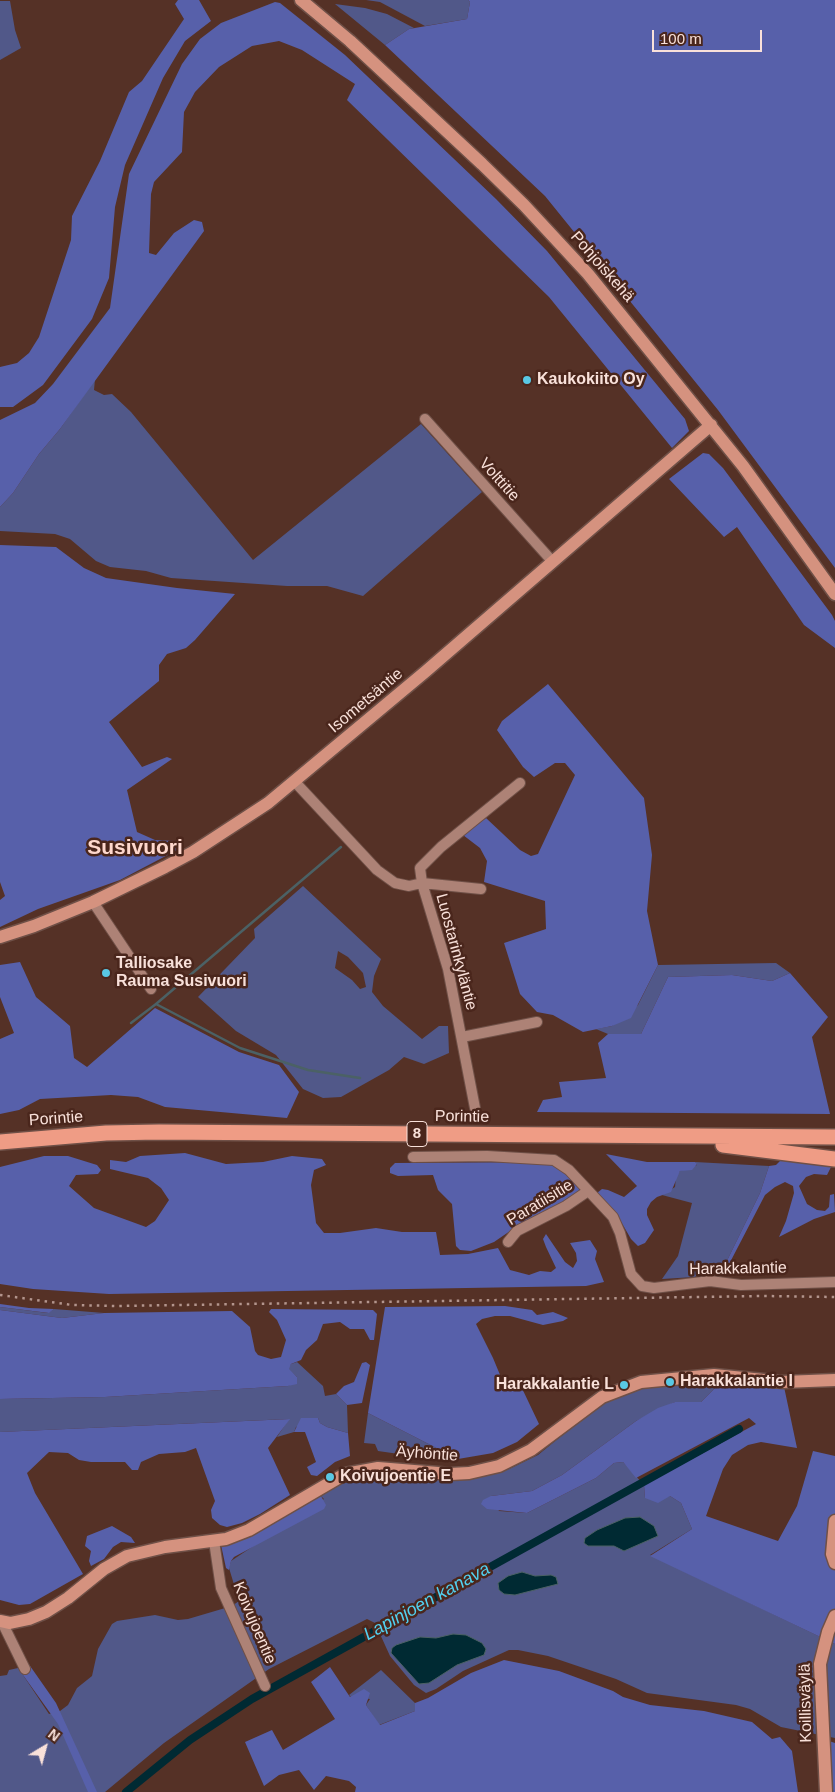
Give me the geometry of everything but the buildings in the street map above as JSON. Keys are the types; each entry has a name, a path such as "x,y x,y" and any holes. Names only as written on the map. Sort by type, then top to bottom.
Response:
{"highway":[{"name":"Porintie","path":"0,1142 106,1133 159,1132 835,1135"},
{"name":"Porintie","path":"0,1152 109,1143 181,1142 835,1146"},
{"path":"711,1144 782,1151 835,1159"}],"main road":[{"name":"Pohjoiskehä","path":"301,0 364,53 524,205 588,274 710,425 795,536 835,594"},
{"name":"Isometsäntie","path":"0,937 34,926 93,902 193,852 295,782 710,425"},
{"name":"Äyhöntie","path":"1,1621 10,1624 29,1620 46,1612 68,1598 104,1569 127,1556 165,1547 214,1541 249,1530 280,1513 331,1480 357,1470 378,1468 450,1474 484,1470 504,1464 538,1445 602,1397 640,1382 714,1375 783,1382 835,1380"},
{"path":"835,1521 832,1554 835,1563"},
{"name":"Koillisväylä","path":"826,1792 820,1664 831,1634 835,1616"}],"street":[{"name":"Volttitie","path":"426,418 552,561"},
{"name":"Luostarinkyläntie","path":"295,782 377,870 395,883 409,886 422,883 448,969 475,1108"},
{"path":"481,889 422,883 420,868 429,856 520,784"},
{"path":"93,902 151,989"},
{"path":"462,1037 537,1022"},
{"name":"Harakkalantie","path":"413,1157 487,1156 554,1160 569,1170 613,1217 620,1233 631,1274 642,1286 663,1287 710,1282 741,1285 835,1282"},
{"name":"Paratiisitie","path":"508,1242 517,1231 566,1206 588,1191"},
{"name":"Koivujoentie","path":"214,1541 221,1588 265,1686"},
{"path":"1,1621 25,1668"}],"shaded area":[{"path":"178,0 199,0 211,21 185,41 163,78 125,165 115,207 109,278 92,319 43,385 13,407 0,407 0,367 17,363 29,353 39,337 71,240 72,216 100,161 129,92 142,81 184,19 175,4"},
{"path":"366,0 468,0 470,2 467,19 425,26 380,2"},
{"path":"468,0 835,0 835,568 718,410 545,196 385,45 409,29 467,19 470,2"},
{"path":"0,1 10,1 15,30 21,48 0,60"},
{"path":"275,2 280,3 345,55 496,199 547,251 685,419 689,431 672,448 549,297 347,100 355,84 302,50 279,41 252,46 219,67 195,92 184,112 182,152 154,182 151,194 149,253 156,255 174,233 194,220 202,222 204,231 60,429 39,454 13,493 0,507 0,420 35,403 53,384 110,308 129,174 182,64 200,39 221,23"},
{"path":"335,4 365,8 387,14 414,28 409,29 385,45"},
{"path":"95,379 94,390 104,395 112,394 131,412 253,560 421,424 482,492 363,596 327,586 287,586 171,578 146,571 110,567 96,561 70,539 55,534 0,531 0,507 13,493 39,454 60,429"},
{"path":"703,453 709,454 723,468 832,615 835,621 835,648 804,625 737,527 724,537 669,479"},
{"path":"0,545 56,547 84,568 106,578 235,594 186,648 167,654 159,665 159,681 109,722 142,767 167,757 172,759 127,790 137,832 155,840 175,841 179,849 120,880 38,909 0,927 0,900 5,896 0,882"},
{"path":"548,684 644,798 652,855 647,911 658,965 631,1018 612,1026 583,1032 553,1015 537,1012 520,994 504,943 546,929 545,901 484,882 487,861 480,848 463,835 486,818 520,850 531,856 538,854 575,775 565,763 555,763 534,777 523,767 497,730 502,721"},
{"path":"303,886 381,959 374,976 372,992 383,1006 422,1039 439,1026 448,1026 449,1053 424,1064 404,1057 389,1070 341,1097 323,1098 303,1089 276,1055 236,1031 198,997 255,938 254,929","holes":["338,951 348,957 363,973 366,987 360,989 352,980 335,968"]},
{"path":"20,962 36,997 70,1026 74,1058 87,1067 155,1008 239,1052 279,1065 299,1092 287,1118 165,1107 138,1097 111,1095 40,1099 19,1110 0,1114 0,1039 14,1033 0,997 0,965"},
{"path":"776,963 790,973 772,981 732,975 668,977 641,1034 608,1034 596,1029 612,1026 638,1005 658,965"},
{"path":"790,973 828,1017 812,1037 830,1114 537,1112 543,1100 562,1097 559,1082 606,1078 598,1043 608,1034 641,1034 668,977 732,975 772,981"},
{"path":"185,1153 226,1164 263,1162 292,1156 322,1159 326,1165 314,1170 311,1185 316,1223 324,1233 340,1233 376,1228 402,1232 436,1232 440,1255 468,1254 498,1248 510,1270 529,1275 540,1271 551,1272 556,1268 543,1239 546,1234 565,1262 573,1268 577,1261 576,1253 570,1243 590,1240 597,1251 595,1259 604,1282 586,1286 109,1294 33,1289 0,1284 0,1167 44,1156 68,1156 97,1165 101,1170 98,1174 76,1175 69,1186 94,1208 146,1227 155,1221 169,1200 161,1188 148,1178 110,1169 110,1160 126,1162 140,1156"},
{"path":"606,1154 647,1162 695,1162 697,1164 692,1170 680,1171 671,1192 657,1197 651,1202 647,1209 647,1215 654,1230 645,1243 638,1246 631,1239 616,1213 597,1193 602,1189 624,1197 637,1186"},
{"path":"828,1159 832,1165 827,1175 814,1174 806,1177 799,1186 807,1204 817,1210 825,1211 829,1207 830,1195 834,1194 835,1212 814,1219 779,1237 794,1193 793,1186 785,1182 775,1187 765,1195 726,1270 721,1273 760,1193 769,1166 776,1165 780,1161"},
{"path":"550,1162 560,1168 579,1186 580,1193 513,1229 494,1242 471,1251 460,1250 456,1246 452,1204 438,1190 433,1175 398,1176 390,1173 390,1168 395,1163"},
{"path":"695,1162 769,1166 760,1193 721,1273 709,1272 694,1277 662,1279 678,1256 692,1203 662,1195 675,1187 676,1177 680,1171 697,1165"},
{"path":"0,1304 54,1309 49,1313 0,1307"},
{"path":"505,1306 532,1310 537,1315 553,1312 568,1318 563,1321 543,1325 510,1316 495,1316 482,1319 476,1324 503,1382 519,1382 539,1424 517,1442 493,1453 458,1459 368,1413 385,1307"},
{"path":"0,1307 48,1313 54,1309 104,1313 62,1318 0,1310"},
{"path":"271,1309 373,1310 377,1314 374,1340 370,1340 364,1329 350,1329 340,1322 323,1324 317,1340 306,1350 301,1360 291,1364 289,1369 297,1377 297,1384 288,1386 105,1397 0,1399 0,1310 62,1318 104,1313 232,1311 250,1327 255,1351 258,1355 271,1359 281,1357 286,1340 277,1320 269,1312"},
{"path":"297,1362 323,1386 325,1396 336,1394 347,1405 348,1433 327,1427 320,1423 318,1418 296,1427 294,1432 277,1437 289,1419 0,1432 0,1399 105,1397 288,1386 297,1377 288,1369 291,1364"},
{"path":"366,1362 370,1365 362,1403 347,1405 336,1394 344,1386 354,1382 362,1363"},
{"path":"714,1375 715,1388 701,1402 675,1402 636,1421 562,1475 532,1491 491,1496 499,1511 527,1513 596,1478 614,1463 623,1462 644,1485 645,1498 670,1496 681,1503 692,1529 650,1555 835,1644 835,1738 781,1727 750,1709 736,1705 647,1693 616,1679 548,1656 518,1650 509,1650 463,1671 436,1689 426,1693 414,1685 390,1656 375,1623 367,1619 269,1669 164,1743 105,1792 0,1792 0,1676 7,1675 9,1670 18,1668 49,1714 60,1711 68,1705 77,1688 92,1676 98,1649 112,1624 117,1621 155,1615 178,1620 188,1619 232,1606 239,1601 229,1568 231,1561 324,1499 321,1496 340,1484 356,1481 359,1476 379,1473 382,1476 409,1478 413,1475 495,1472 509,1469 538,1455 603,1402 638,1387"},
{"path":"714,1375 783,1382 797,1448 761,1442 748,1445 732,1455 723,1469 706,1516 778,1541 797,1506 813,1451 835,1456 835,1644 650,1556 692,1529 681,1503 670,1496 658,1503 645,1498 644,1485 756,1424 749,1418 636,1478 623,1462 614,1463 596,1478 527,1513 487,1509 481,1504 483,1500 491,1496 532,1491 562,1475 636,1421 658,1408 675,1402 701,1402 715,1388"},
{"path":"368,1413 458,1459 434,1459 378,1451 375,1444 364,1443"},
{"path":"301,1418 318,1418 320,1423 327,1427 348,1433 350,1456 335,1462 317,1476 311,1475 307,1467 316,1462 305,1432 294,1432"},
{"path":"290,1419 268,1448 290,1495 260,1514 242,1523 227,1527 220,1525 212,1518 211,1510 215,1501 196,1448 185,1452 159,1454 141,1462 138,1470 132,1470 125,1462 91,1462 79,1460 68,1453 49,1452 27,1473 35,1493 83,1574 30,1604 19,1605 0,1600 0,1432"},
{"path":"321,1496 326,1505 324,1509 234,1557 229,1570 226,1568 221,1545 236,1542"},
{"path":"640,1517 654,1526 658,1536 624,1551 614,1546 588,1546 584,1543 585,1538 597,1530 625,1518"},
{"path":"112,1526 131,1537 135,1543 121,1542 113,1547 104,1559 91,1566 89,1561 91,1551 85,1546 87,1536"},
{"path":"522,1572 535,1576 551,1575 556,1577 558,1584 515,1595 504,1594 499,1590 498,1583 508,1576"},
{"path":"453,1634 466,1635 482,1643 486,1649 484,1655 457,1665 429,1683 419,1684 391,1653 392,1648 396,1645 420,1637 436,1638"},
{"path":"504,1660 559,1671 613,1691 623,1697 650,1705 704,1711 752,1722 772,1739 780,1737 792,1751 798,1792 355,1792 356,1787 349,1781 326,1776 314,1790 299,1770 279,1775 264,1786 245,1742 272,1730 283,1750 335,1719 311,1682 330,1667 350,1697 364,1689 370,1693 366,1705 380,1725 415,1711 415,1703 428,1698 471,1673"},
{"path":"28,1663 56,1703 97,1792 88,1792 58,1724 18,1668"},
{"path":"381,1670 415,1703 415,1711 379,1725 366,1705 370,1699 351,1697 349,1695"},
{"path":"829,1741 835,1743 835,1792 832,1792"}],"waterway":[{"path":"341,847 156,1004 240,1048 308,1070 360,1078"},
{"path":"131,1023 156,1004"},
{"name":"Lapinjoen kanava","path":"126,1792 190,1740 252,1699 739,1429"}],"railway":[{"path":"0,1295 72,1305 116,1306 763,1296 835,1297"}],"place":[{"name":"Kaukokiito Oy","path":"527,380"},
{"name":"Talliosake Rauma Susivuori","path":"106,973"},
{"name":"Harakkalantie I","path":"670,1382"},
{"name":"Harakkalantie L","path":"624,1385"},
{"name":"Koivujoentie E","path":"330,1477"}],"district":[{"name":"Susivuori","path":"135,848"}]}
